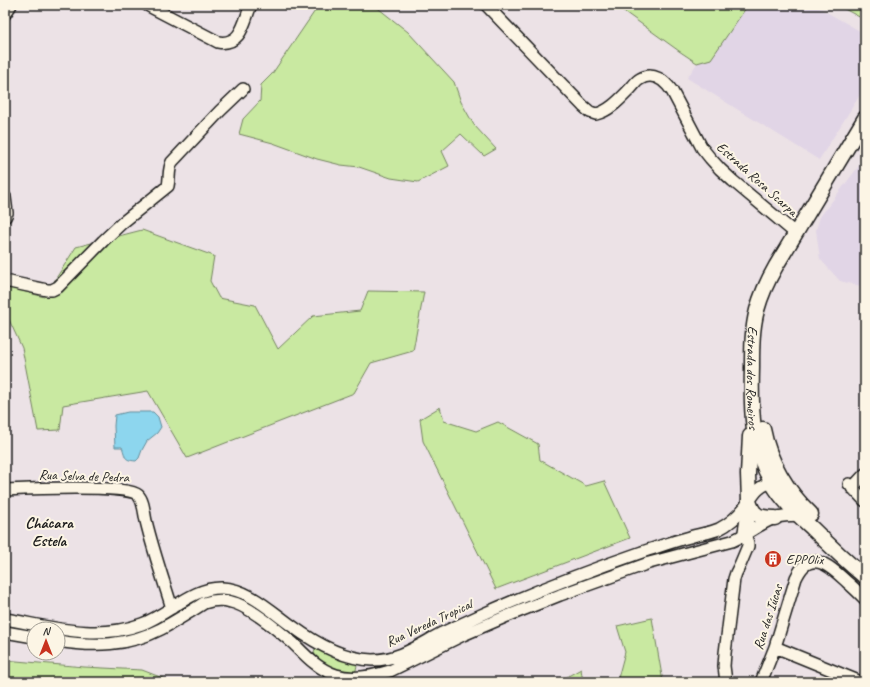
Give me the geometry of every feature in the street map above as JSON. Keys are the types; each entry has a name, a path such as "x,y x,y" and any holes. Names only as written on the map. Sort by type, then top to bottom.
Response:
{"main road":[{"name":"Estrada dos Romeiros","path":"865,118 795,233 764,289 754,325 751,397 753,428 759,453 772,482 786,502 801,511 865,566"},
{"name":"Estrada dos Romeiros","path":"865,135 783,271 770,298 763,326 760,352 760,397 762,421 764,433 776,467 801,511 841,556 865,578"},
{"path":"745,535 749,501 748,474 752,414"},
{"path":"749,501 751,507 761,518 775,518"}],"street":[{"path":"5,14 11,5"},
{"path":"147,5 218,42 224,43 231,41 238,36 243,28 251,5"},
{"name":"Estrada Rosa Scarpa","path":"486,5 578,102 590,112 596,114 605,111 639,79 652,76 662,80 672,91 702,148 710,158 733,181 795,233"},
{"path":"5,281 47,290 52,290 58,287 122,223 168,186 169,170 172,162 243,89"},
{"path":"5,197 7,213 5,217"},
{"path":"865,474 851,486 865,501"},
{"name":"Rua Vereda Tropical","path":"5,619 80,632 120,630 155,618 199,592 222,588 236,590 249,596 317,643 349,656 363,659 382,659 397,656 474,618 537,590 627,557 717,530 737,515 763,485 772,482"},
{"name":"Rua Selva de Pedra","path":"5,490 88,488 120,490 136,493 139,496 144,509 159,567 172,608"},
{"path":"775,518 801,511"},
{"name":"Rua Vereda Tropical","path":"66,642 91,645 128,641 161,629 204,603 221,600 238,604 256,615 282,634 305,656 331,677 342,677 353,680 390,671 484,626 570,591 649,563 732,541 775,518"},
{"path":"734,682 731,669 728,635 734,579 748,546 745,535"},
{"name":"Rua das Iúcas","path":"761,682 775,647 796,578 804,566 810,562 818,561 825,564 834,570 865,599"},
{"path":"5,632 26,636"},
{"path":"726,682 724,666 726,641 728,635"},
{"path":"305,656 309,647 317,643"},
{"path":"775,647 861,682"},
{"path":"353,680 361,668 363,659"}],"shaded area":[{"path":"737,5 814,5 865,34 865,87 819,160 687,78"},
{"path":"865,158 865,287 840,281 820,259 816,230 820,217"}],"green space":[{"path":"319,5 374,5 408,32 454,82 461,102 474,125 496,149 484,156 461,134 442,151 449,166 418,182 391,178 359,167 341,165 317,159 273,143 239,134 243,119 260,101 261,85 272,74"},
{"path":"615,5 748,5 711,59 697,63"},
{"path":"837,5 865,5 865,20"},
{"path":"142,230 214,256 210,281 219,298 255,305 278,349 313,316 360,311 368,291 424,292 413,351 371,363 354,393 187,458 148,391 63,405 60,430 38,431 22,348 5,311 5,286 44,297 76,247"},
{"path":"440,407 444,421 476,431 498,422 538,444 540,460 586,486 604,481 630,538 496,589 423,441 420,419"},
{"path":"652,618 663,682 617,682 625,652 617,626"},
{"path":"317,648 356,663 356,670 354,673 332,669 316,658 314,652"},
{"path":"5,660 84,667 142,670 173,682 5,682"},
{"path":"581,669 583,682 559,682 559,681"}],"water":[{"path":"128,412 153,412 158,417 161,427 157,433 147,441 136,461 127,459 122,447 115,447 115,415"}],"place":[{"name":"EPPOlix","path":"773,559"}],"district":[{"name":"Chácara Estela","path":"49,532"}]}
